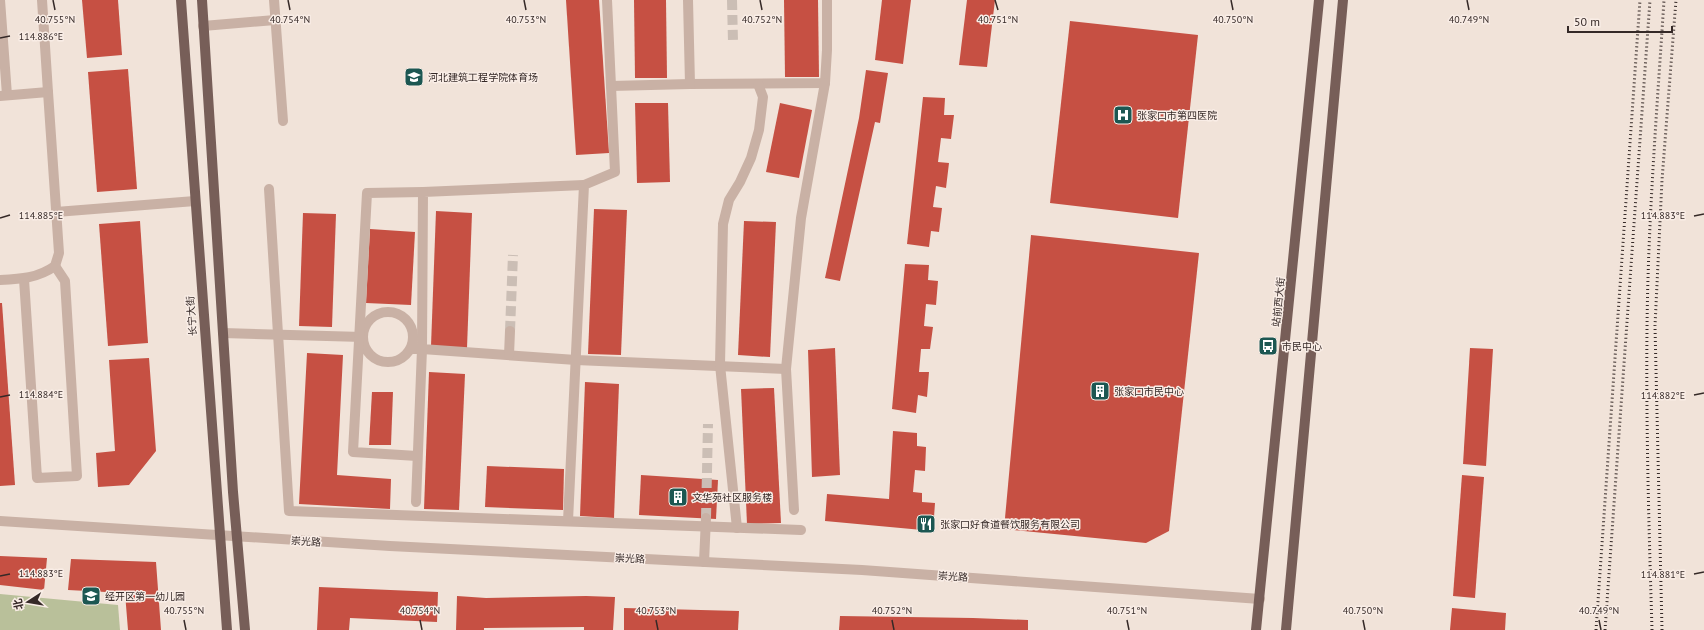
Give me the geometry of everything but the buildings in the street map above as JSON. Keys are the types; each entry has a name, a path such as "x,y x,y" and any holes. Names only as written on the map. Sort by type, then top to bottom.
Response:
{"main road":[{"name":"长宁大街","path":"181,0 227,630"},
{"path":"202,0 223,333 245,630"},
{"name":"站前西大街","path":"1256,630 1319,0"},
{"path":"1286,630 1343,0"}],"street":[{"path":"0,0 4,96 48,92"},
{"path":"0,280 24,279 44,274 55,266 59,253 42,0"},
{"path":"274,0 283,121"},
{"path":"417,456 353,452 361,337 367,193 584,185 614,172 607,0"},
{"path":"688,0 690,84"},
{"path":"794,510 786,369 801,218 825,83 827,50 827,0"},
{"path":"203,26 275,20"},
{"path":"611,86 825,83"},
{"path":"737,528 720,366 723,224 728,200 740,182 751,158 759,130 763,97 758,84"},
{"path":"568,521 584,185"},
{"path":"269,190 289,511 568,521 705,522 737,528 801,530"},
{"path":"416,502 422,349 423,192"},
{"path":"56,212 195,201"},
{"path":"24,279 37,478 77,476 66,281 55,266"},
{"path":"382,312 398,314 405,318 413,332 413,341 405,356 390,362 382,362 368,353 361,337 368,322 374,316 382,312"},
{"path":"509,355 510,331"},
{"path":"223,333 361,337"},
{"path":"410,349 576,360 786,369"},
{"name":"崇光路","path":"0,521 390,546 862,570 1260,599"},
{"path":"704,562 705,522"}],"green space":[{"path":"0,594 118,605 120,630 0,630"}],"tunnel":[{"path":"732,0 733,42"},
{"path":"510,331 513,255"},
{"path":"706,518 708,424"}],"railway":[{"path":"1596,630 1640,0"},
{"path":"1605,630 1650,0"},
{"path":"1652,630 1647,442 1648,288 1653,164 1664,0"},
{"path":"1662,630 1655,326 1662,180 1676,0"}],"place":[{"name":"河北建筑工程学院体育场","path":"414,77"},
{"name":"张家口市第四医院","path":"1123,115"},
{"name":"市民中心","path":"1268,346"},
{"name":"张家口市民中心","path":"1100,391"},
{"name":"文华苑社区服务楼","path":"678,497"},
{"name":"张家口好食道餐饮服务有限公司","path":"926,524"},
{"name":"经开区第一幼儿园","path":"91,596"}]}
